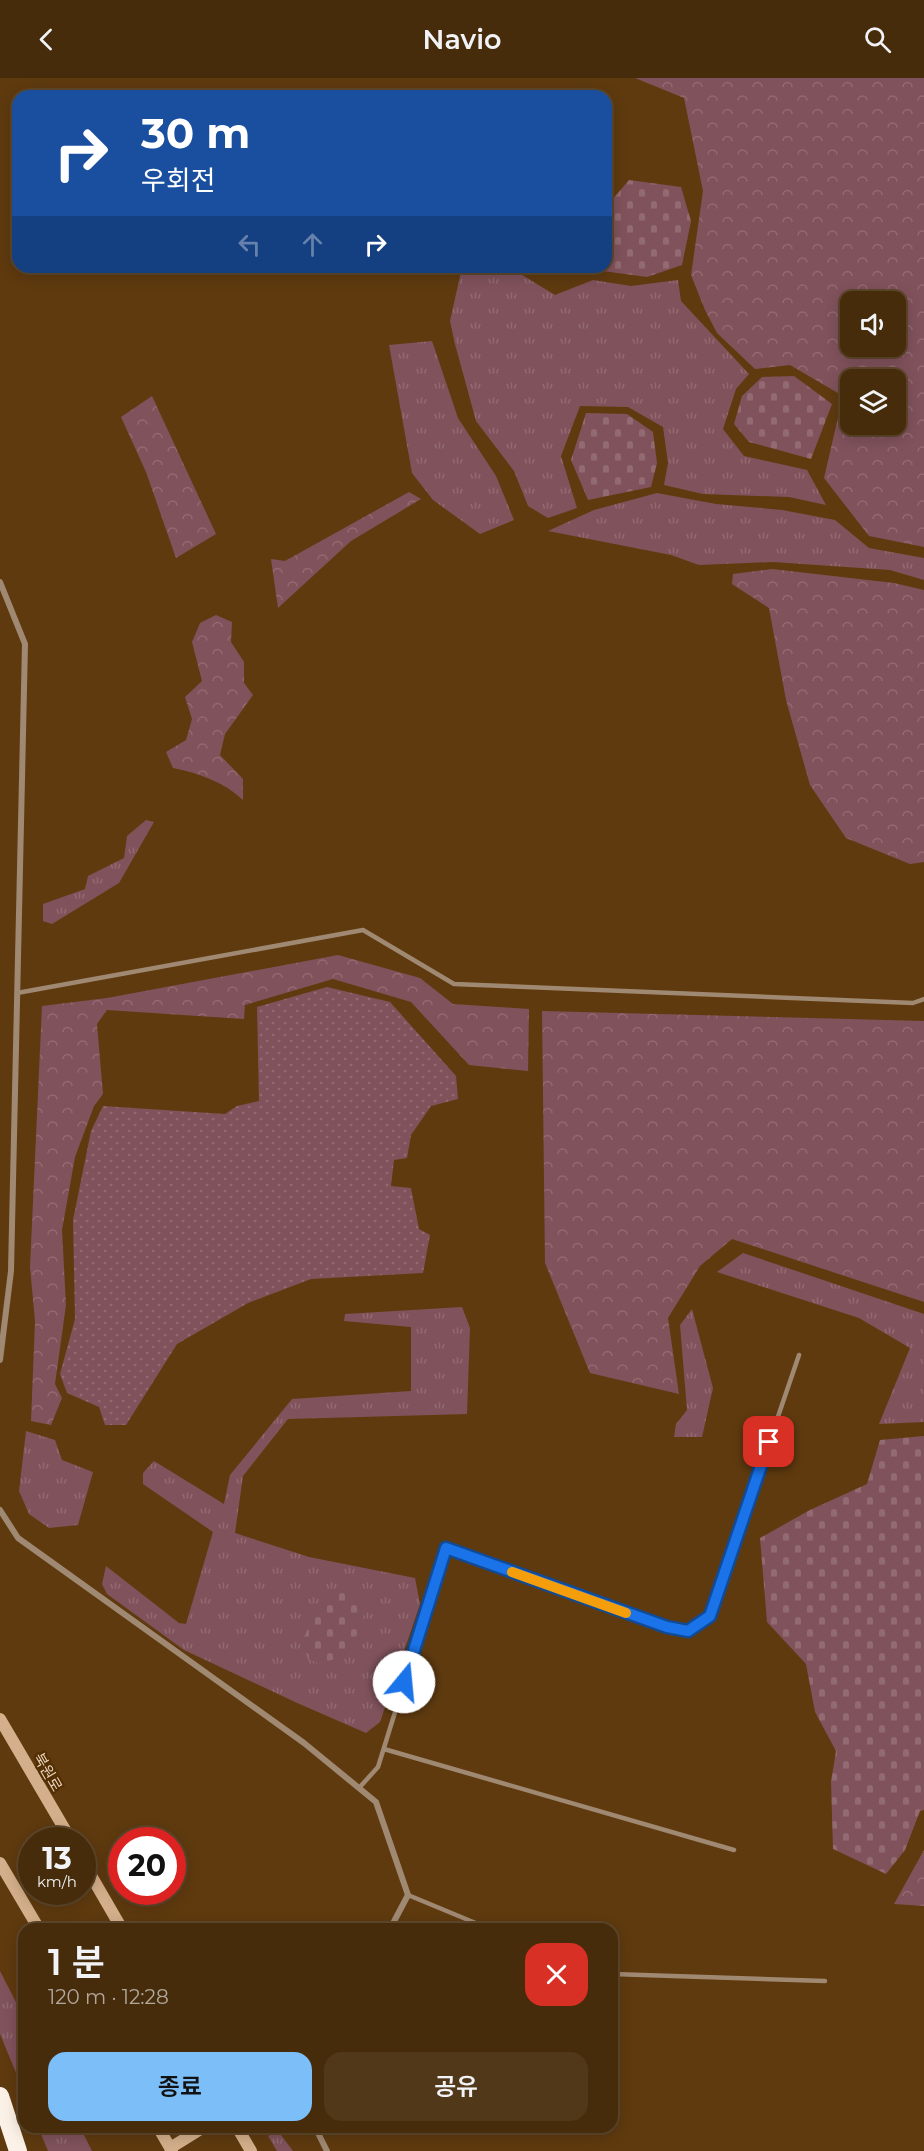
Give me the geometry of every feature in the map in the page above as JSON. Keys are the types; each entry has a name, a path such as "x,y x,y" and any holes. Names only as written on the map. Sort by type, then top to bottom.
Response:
{"highway":[{"path":"0,2097 18,2151"}],"street":[{"path":"0,582 25,644 10,1271 0,1360"},
{"path":"0,1510 18,1538 304,1743 376,1802 408,1895 393,1923"},
{"name":"북원로","path":"0,1719 63,1827"},
{"path":"0,1863 35,1923"},
{"path":"96,1884 119,1923"},
{"path":"161,2133 171,2150 195,2133"},
{"path":"240,2133 251,2151"},
{"path":"318,2133 327,2151"}],"lane":[{"path":"17,993 363,930 454,984 913,1004 924,999"},
{"path":"359,1788 378,1767 446,1548 667,1627 688,1631 710,1616 799,1356"},
{"path":"384,1749 734,1850"},
{"path":"408,1895 476,1923"},
{"path":"618,1974 825,1981"}],"green space":[{"path":"635,78 924,78 924,547 869,536 824,478 840,409 840,435 906,435 906,369 840,369 840,394 790,365 755,369 717,333 691,275 703,191 684,98"},
{"path":"629,180 681,187 691,221 682,265 647,277 612,272 612,200"},
{"path":"461,273 519,273 555,295 593,280 631,286 678,280 681,301 749,374 736,389 723,429 744,456 807,470 826,505 789,497 703,494 664,485 668,463 663,427 628,407 580,406 561,456 577,508 548,518 528,506 514,471 476,421 450,321"},
{"path":"432,341 458,418 496,476 514,520 480,534 433,500 412,473 389,345"},
{"path":"794,376 832,404 811,459 749,442 734,424 742,396 762,377"},
{"path":"152,396 216,534 176,558 146,472 121,417"},
{"path":"586,413 627,414 653,432 657,463 651,487 588,500 571,460"},
{"path":"409,492 421,499 351,541 278,608 271,559 285,561"},
{"path":"657,493 716,504 782,510 835,520 869,548 924,558 924,580 890,570 773,562 699,565 671,555 548,531 594,510"},
{"path":"772,569 894,583 924,590 924,862 910,864 846,838 810,785 786,700 769,608 732,584 733,574"},
{"path":"216,615 232,622 231,642 244,662 244,683 253,695 225,734 220,755 243,779 243,800 228,788 210,779 173,768 166,752 186,740 192,719 185,697 202,681 192,642 200,623"},
{"path":"146,820 154,822 119,883 52,924 43,921 43,904 85,889 88,876 124,858 127,836"},
{"path":"338,955 420,978 453,1004 529,1009 528,1071 469,1065 411,1002 333,979 245,1005 244,1019 107,1010 97,1024 103,1094 94,1106 75,1157 62,1230 66,1305 55,1384 62,1398 51,1425 31,1421 35,1321 30,1267 42,1006 107,998"},
{"path":"327,987 390,1002 456,1076 458,1099 431,1106 411,1135 407,1158 394,1160 391,1186 411,1188 419,1229 430,1235 423,1273 311,1279 248,1303 177,1344 126,1425 105,1425 99,1407 67,1393 60,1374 75,1319 73,1220 91,1131 103,1106 225,1114 237,1106 259,1101 257,1007"},
{"path":"542,1011 924,1021 924,1302 732,1239 700,1266 668,1318 679,1394 590,1373 545,1263"},
{"path":"743,1253 924,1314 924,1422 879,1424 910,1348 859,1318 717,1272"},
{"path":"462,1307 470,1328 467,1414 288,1419 243,1476 235,1533 309,1557 415,1578 420,1604 380,1722 366,1733 184,1650 107,1594 102,1584 106,1566 179,1623 186,1624 213,1532 143,1484 143,1473 154,1461 224,1504 230,1475 292,1399 411,1391 411,1327 344,1321 345,1314"},
{"path":"692,1309 713,1388 702,1437 674,1437 676,1424 687,1410 680,1325"},
{"path":"26,1431 55,1440 62,1460 93,1472 78,1525 49,1528 29,1514 19,1491"},
{"path":"924,1436 924,1810 920,1811 905,1850 886,1874 833,1849 831,1782 836,1751 815,1712 806,1664 767,1622 760,1538 810,1510 867,1484 880,1440"},
{"path":"336,1590 358,1600 364,1613 363,1621 344,1656 320,1664 308,1659 302,1641 317,1610"},
{"path":"924,1850 924,1906 894,1904"},
{"path":"0,1971 18,2006 18,2078 0,2034"},
{"path":"40,2133 83,2133 92,2151 48,2151"},
{"path":"280,2133 293,2151 277,2151 268,2136"}],"slow traffic":[{"path":"512,1572 626,1613"}],"route":[{"path":"404,1682 446,1548 667,1627 688,1631 710,1616 769,1442"}]}
